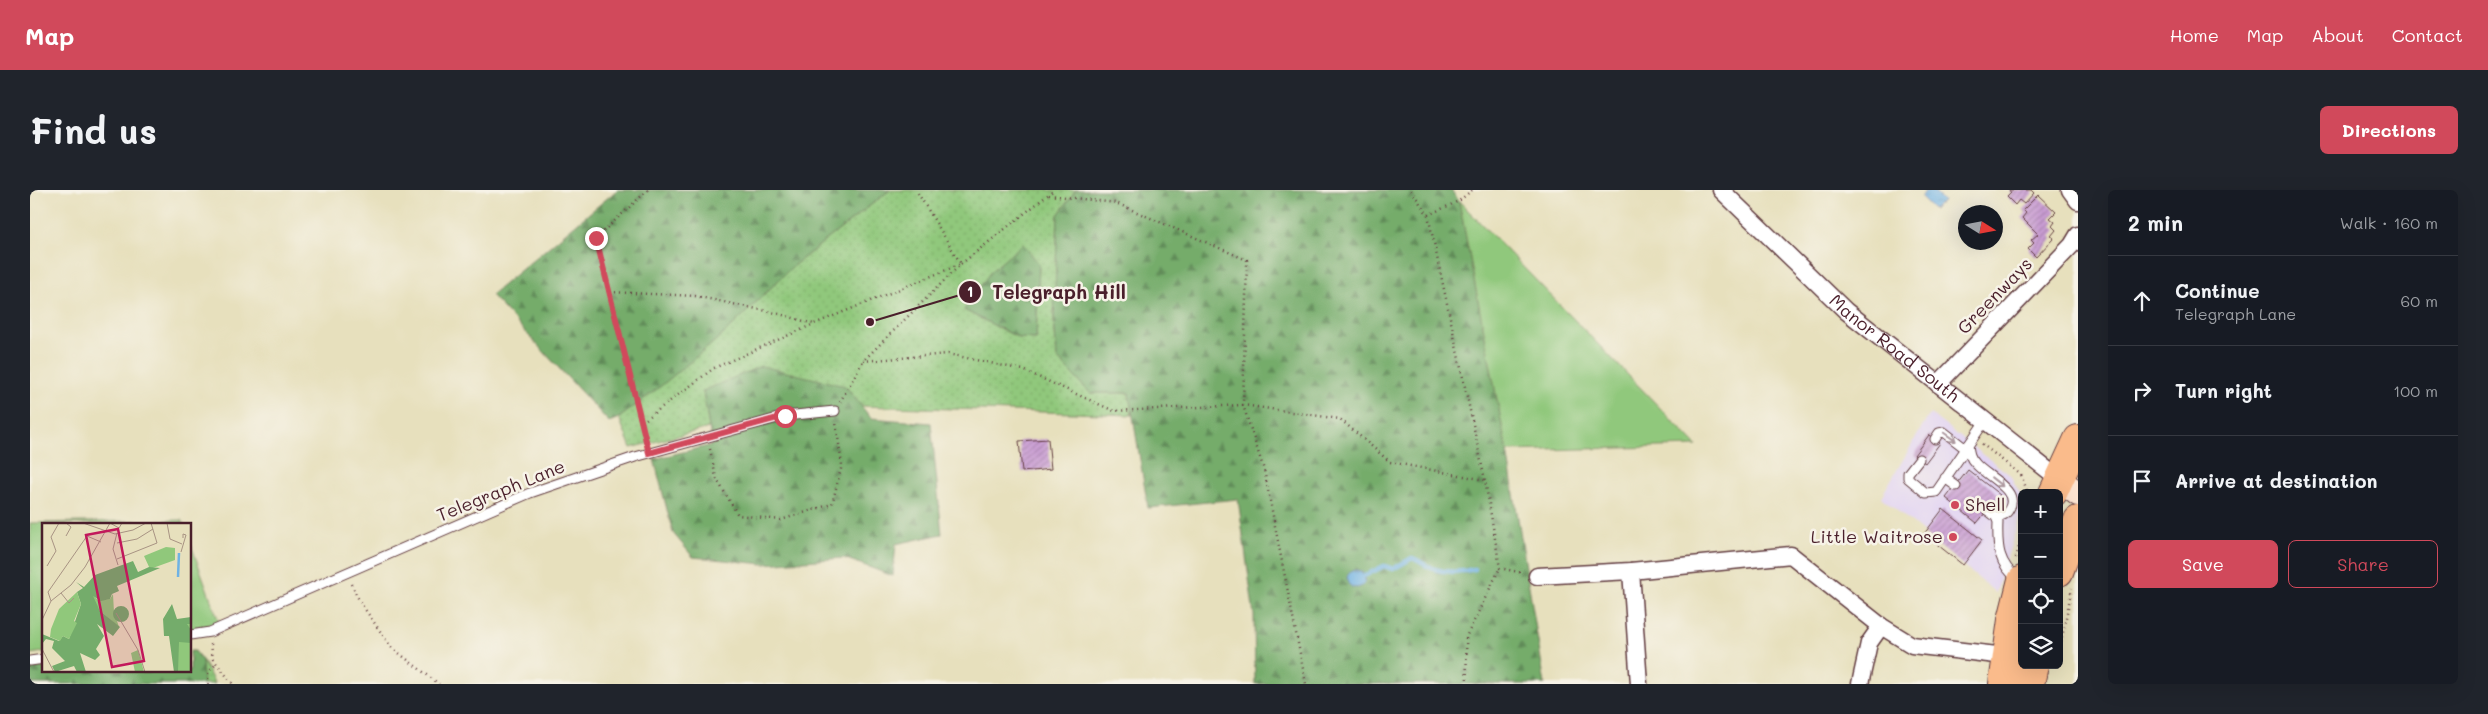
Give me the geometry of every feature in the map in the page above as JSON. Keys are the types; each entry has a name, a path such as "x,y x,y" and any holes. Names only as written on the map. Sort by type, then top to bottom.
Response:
{"highway":[{"path":"2067,485 2078,439"},
{"path":"2063,513 2068,505 2078,500"},
{"path":"2066,579 2078,520"},
{"path":"2011,655 2018,608"},
{"path":"2003,684 2021,624"},
{"path":"2030,684 2033,669"}],"street":[{"name":"Manor Road South","path":"1721,190 1846,311 2067,485"},
{"path":"2070,190 2078,201"},
{"name":"Greenways","path":"1938,384 2072,245 2078,235"},
{"path":"1537,576 1631,571 1791,555 1881,626 1912,645 2011,655"},
{"path":"1631,571 1639,684"},
{"path":"1860,684 1869,643 1881,626"}],"lane":[{"name":"Telegraph Lane","path":"191,635 210,632 530,493 649,453 785,416 835,411"},
{"path":"1919,459 1908,473 1908,478 1926,493 1936,492 1985,421"},
{"path":"1935,439 1944,432 1967,447 1974,462 2008,490 2011,497 2011,505 2008,512 1996,517"},
{"path":"1946,478 1956,486"},
{"path":"1987,510 1996,517 1999,556 2005,567 2020,579"}],"path":[{"path":"648,190 596,238 649,453"},
{"path":"916,190 961,264"},
{"path":"707,437 716,478 738,515 781,520 832,504 842,464 835,411 863,361 961,264 1054,190"},
{"path":"1411,190 1428,215 1486,480 1500,568 1466,637 1467,684"},
{"path":"1428,215 1459,201 1472,190"},
{"path":"1049,195 1116,203 1247,260 1243,405 1264,470 1306,684"},
{"path":"642,422 714,368 814,324 961,264"},
{"path":"610,292 695,296 776,313 814,324"},
{"path":"863,361 948,354 1023,370 1114,411 1243,405 1340,419 1390,462 1486,480"},
{"path":"1974,437 2021,475 2026,489"},
{"path":"1500,568 1537,576"},
{"path":"346,573 360,602 391,647 439,684"},
{"path":"2062,624 2066,579"},
{"path":"210,632 213,659 233,684"},
{"path":"208,684 208,673 216,664"}],"shaded area":[{"name":"Shell","path":"1930,414 2010,475 2018,489 2018,523 1996,593 1881,497"}],"green space":[{"path":"617,190 890,190 793,266 725,333 661,386 619,418 609,422 491,295"},
{"path":"890,190 1076,190 1058,215 1054,318 1057,358 1090,393 1129,393 1132,415 861,406 845,386 703,391 709,428 631,448 619,418 725,333 793,266","holes":["1039,264 1036,339 1019,338 964,310"]},
{"path":"1076,190 1451,190 1459,201 1507,451 1545,684 1255,684 1254,615 1238,499 1148,508 1129,393 1090,393 1057,358 1054,318 1058,215"},
{"path":"1459,201 1697,446 1507,451"},
{"path":"1023,244 1039,264 1036,339 1019,338 964,310 991,271"},
{"path":"761,366 845,386 871,418 931,423 942,534 896,544 893,576 844,558 764,564 693,557 673,533 654,459 712,445 703,391"},
{"path":"182,520 184,523 42,523 42,652 30,654 30,523"},
{"path":"191,545 217,616 220,625 191,630"},
{"path":"191,651 195,651 202,660 203,684 30,684 30,668 42,667 42,672 191,672"},
{"path":"202,660 215,684 203,684"}],"water":[{"path":"1927,190 1932,190 1943,201 1934,210 1920,196"},
{"path":"1356,570 1362,573 1365,579 1362,585 1356,588 1350,585 1347,579 1350,573"}],"building":[{"path":"2009,190 2031,190 2034,193 2024,204 2019,200 2015,205 2007,197 2011,193"},
{"path":"2038,195 2056,212 2050,218 2055,222 2052,226 2056,230 2051,236 2054,238 2036,257 2028,249 2034,243 2031,240 2038,234 2022,218 2026,213 2023,210"},
{"path":"1929,435 1940,443 1925,463 1914,455"},
{"path":"1048,439 1051,469 1022,472 1019,441"},
{"path":"1968,470 2000,495 1977,523 1946,498"},
{"name":"Little Waitrose","path":"1943,509 1982,540 1963,565 1924,534"}],"waterway":[{"path":"1364,576 1384,566 1393,569 1412,558 1431,568 1444,571 1455,572 1475,569"}],"place":[{"name":"Telegraph Hill","path":"870,322"},
{"name":"Shell","path":"1955,505"},
{"name":"Little Waitrose","path":"1953,537"}],"route":[{"path":"596,238 649,453 785,416"}]}
